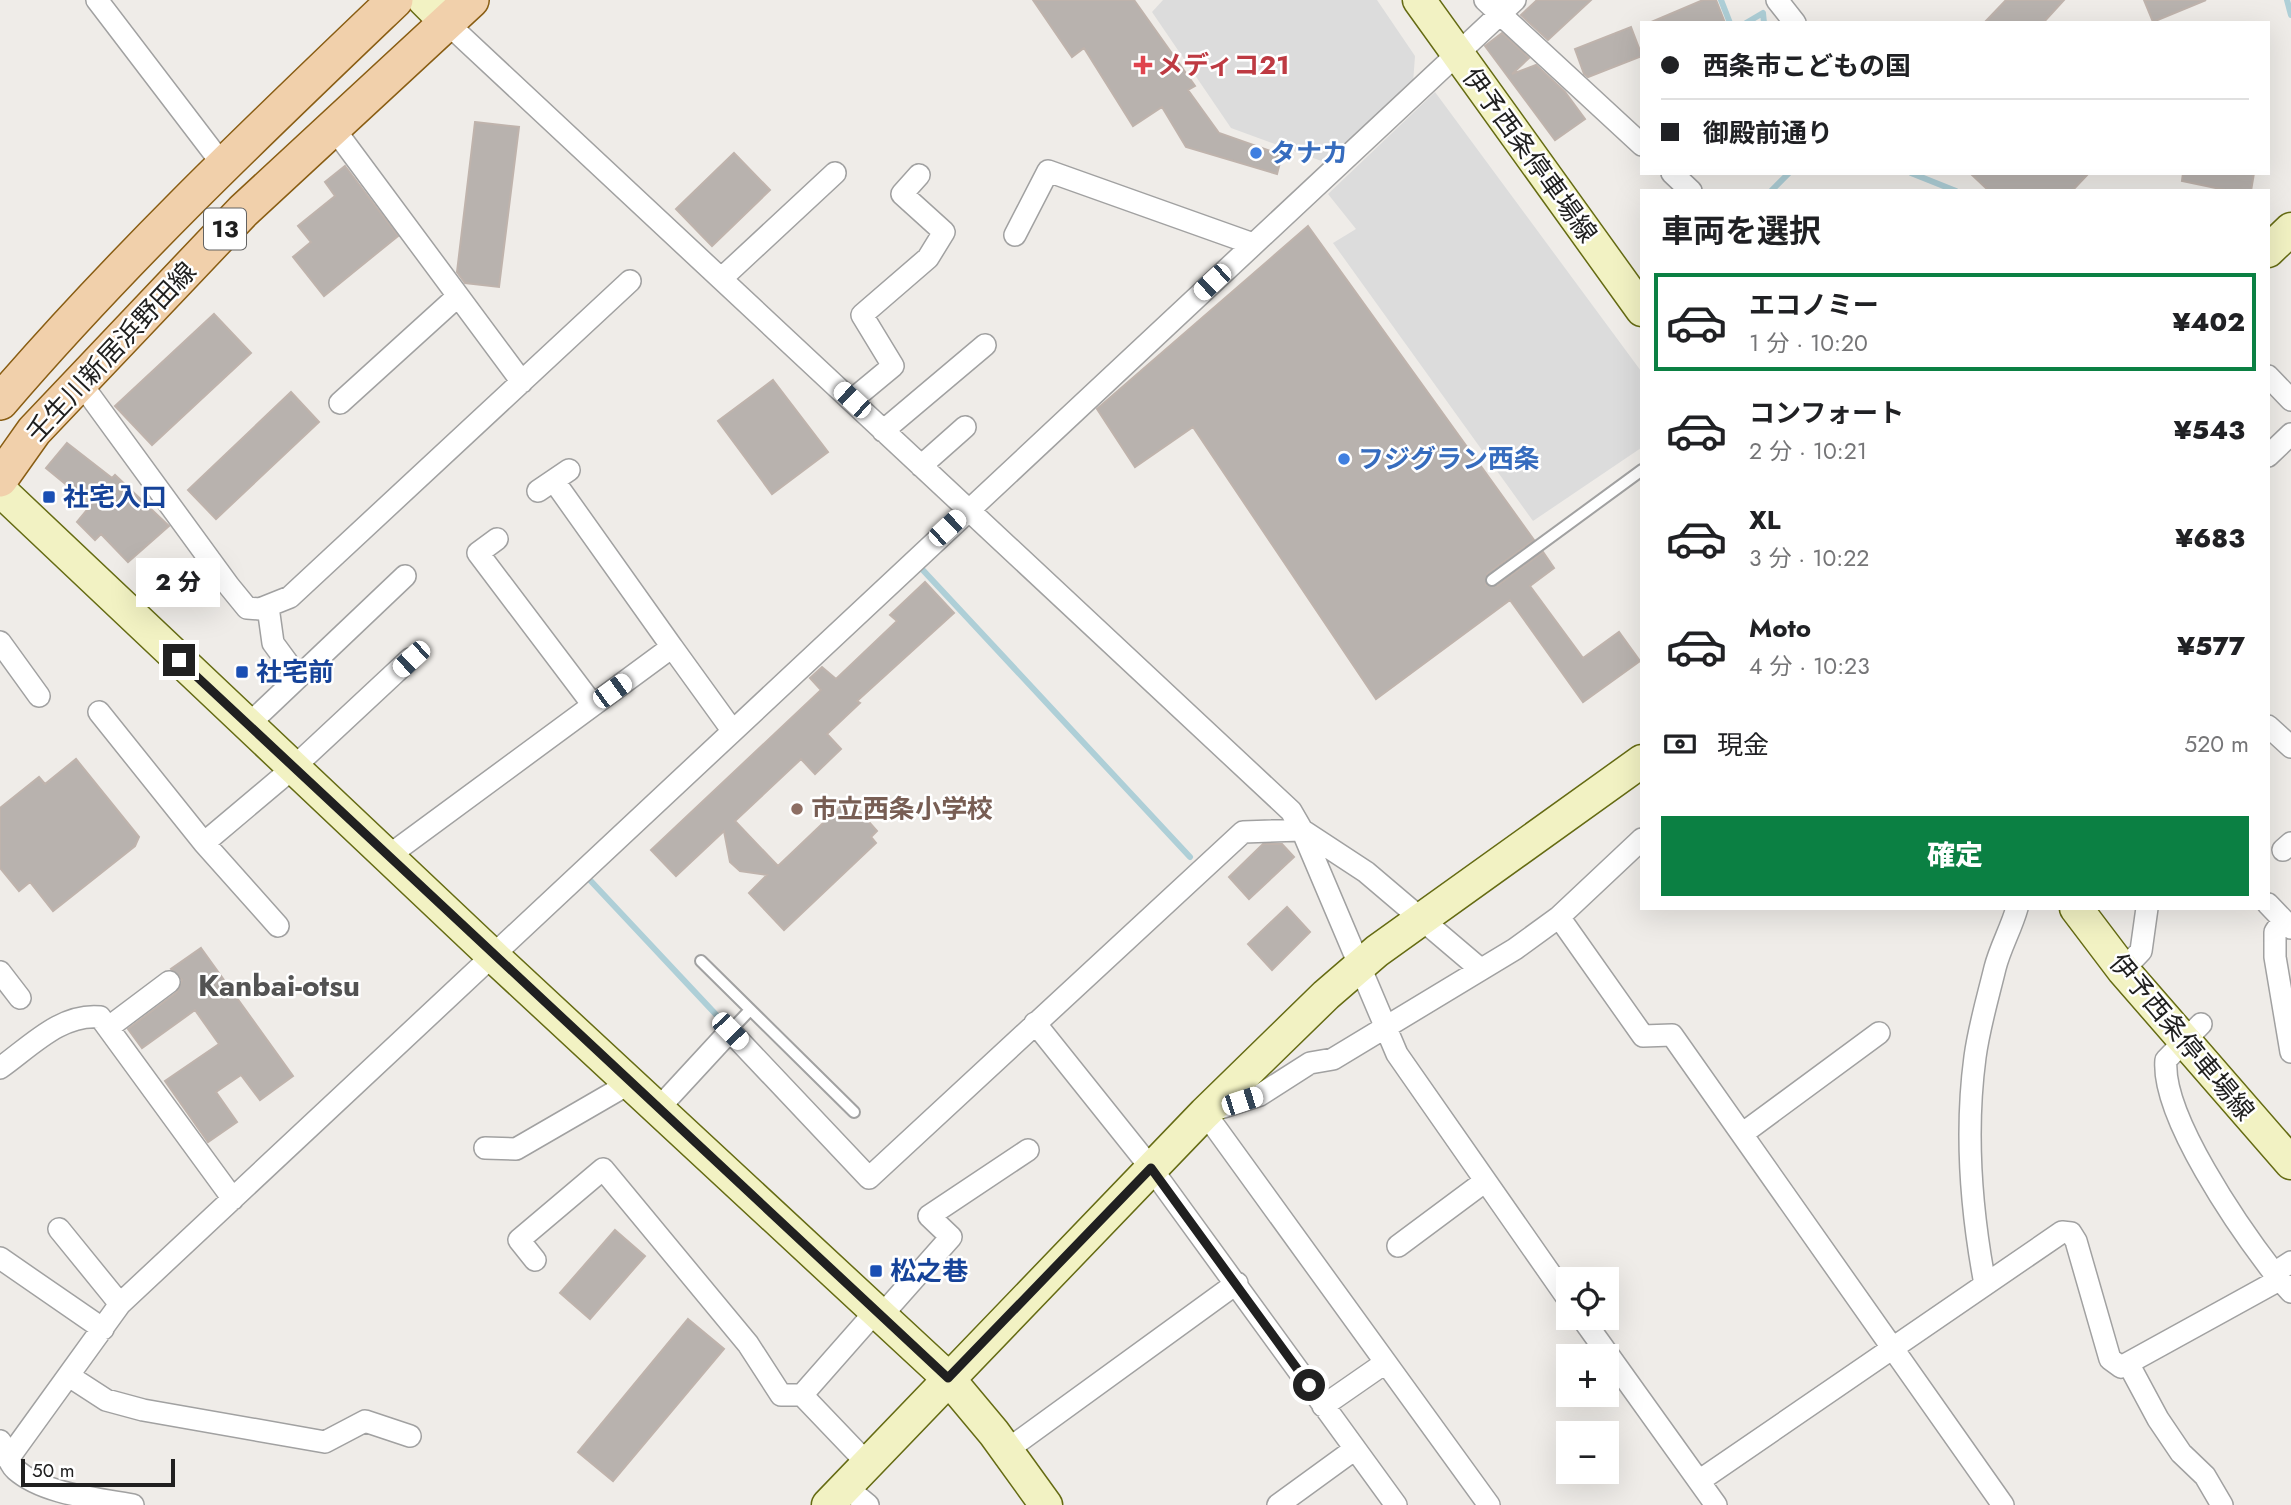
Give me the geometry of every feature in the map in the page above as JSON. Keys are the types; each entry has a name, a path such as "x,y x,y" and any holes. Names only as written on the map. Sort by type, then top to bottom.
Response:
{"main road":[{"name":"壬生川新居浜野田線","path":"0,402 74,316 223,165 394,0"},
{"name":"壬生川新居浜野田線","path":"0,479 34,431 80,382 243,211 332,126 447,7"}],"street":[{"path":"97,0 223,165"},
{"name":"伊予西条停車場線","path":"1419,0 1640,307"},
{"path":"1777,0 1793,21"},
{"path":"133,1505 55,1489 28,1478 14,1469 4,1450 69,1376 120,1304 1457,54 1500,4 1640,143"},
{"path":"447,7 722,278 1291,811 1302,830 1397,1054 1556,1282"},
{"path":"332,126 522,382"},
{"path":"1014,234 1048,171 1253,244"},
{"path":"722,278 835,173"},
{"path":"852,400 893,366 862,315 928,258 944,232 902,194 919,175"},
{"path":"1674,175 1689,189"},
{"path":"80,382 247,608 268,607 290,597 631,281"},
{"path":"340,403 458,296"},
{"path":"883,431 985,345"},
{"path":"2270,378 2291,400"},
{"path":"921,466 965,427"},
{"path":"2270,454 2291,434"},
{"path":"554,481 732,730"},
{"path":"0,490 247,726 948,1378 1007,1450 1046,1505"},
{"path":"497,539 478,554 593,705"},
{"path":"247,726 405,576"},
{"path":"268,607 273,643 298,677"},
{"path":"0,642 39,695"},
{"path":"387,857 672,647"},
{"path":"204,843 293,768 411,659"},
{"path":"99,712 204,843 278,926"},
{"path":"2270,728 2291,747"},
{"path":"847,1499 867,1463 948,1378 1205,1113 1360,965 1421,918 1640,762"},
{"path":"658,1109 730,1031 869,1178 1243,832 1302,830 1366,872 1479,968"},
{"path":"1205,1113 1260,1095 1310,1063 1332,1059 1514,949 1559,917 1640,841"},
{"path":"2270,906 2287,924 2275,932 2275,957 2291,1052"},
{"path":"1985,1284 1975,1227 1970,1136 1975,1056 1996,964 2010,936 2016,910"},
{"name":"伊予西条停車場線","path":"2078,910 2123,970 2193,1032 2291,1163"},
{"path":"2123,970 2141,951 2147,910"},
{"path":"1559,917 1643,1036 1672,1035 2003,1505"},
{"path":"0,972 20,998"},
{"path":"109,1027 169,982"},
{"path":"0,1068 64,1022 100,1017 233,1199"},
{"path":"1035,1023 1151,1168 1396,1505"},
{"path":"1699,1481 2062,1232 2071,1233 2110,1359 2121,1367 2129,1366 2284,1277 2216,1190 2176,1107 2165,1069 2166,1060 2193,1032"},
{"path":"1742,1134 1879,1033"},
{"path":"485,1148 516,1149 630,1083"},
{"path":"1205,1113 1489,1505"},
{"path":"802,1395 951,1237 929,1216 1028,1150"},
{"path":"535,1260 519,1240 604,1169 748,1344 781,1395 802,1395 867,1463"},
{"path":"1398,1246 1484,1182"},
{"path":"58,1229 120,1304"},
{"path":"0,1258 103,1329"},
{"path":"1007,1450 1237,1283"},
{"path":"1590,1330 1716,1505"},
{"path":"1323,1406 1385,1363"},
{"path":"2129,1366 2180,1453 2205,1476 2222,1505"},
{"path":"69,1376 106,1400 180,1419 325,1442 365,1421 410,1437"},
{"path":"1278,1505 1355,1449"}],"lane":[{"path":"1492,580 1640,471"},
{"path":"701,961 854,1112"},
{"path":"730,1031 750,1010"}],"shaded area":[{"path":"1163,0 1377,0 1415,56 1413,83 1327,163 1231,128 1152,12"},
{"path":"1435,92 1640,370 1640,449 1533,521 1333,243 1356,229 1328,194"}],"building":[{"path":"1033,0 1134,0 1195,86 1188,90 1219,133 1282,155 1277,174 1186,147 1162,107 1133,126 1084,48 1072,57"},
{"path":"1537,0 1591,0 1548,40 1521,15"},
{"path":"1703,0 1716,0 1724,21 1654,21"},
{"path":"2006,0 2064,0 2045,21 1986,21"},
{"path":"2144,0 2206,0 2155,21 2153,21"},
{"path":"1631,27 1640,57 1588,77 1584,74 1575,49"},
{"path":"1502,33 1529,58 1512,74 1536,65 1565,92 1585,119 1555,140 1485,46"},
{"path":"475,122 519,127 499,287 465,283 457,272"},
{"path":"734,153 770,190 712,246 676,209"},
{"path":"345,166 398,236 324,296 293,257 311,242 298,226 335,196 325,182"},
{"path":"1972,175 2087,175 2074,189 1987,189"},
{"path":"2183,175 2254,175 2251,189 2220,189 2182,181"},
{"name":"フジグラン西条","path":"1308,226 1534,540 1487,574 1486,585 1497,586 1543,552 1554,568 1530,586 1583,658 1619,632 1640,661 1583,702 1510,600 1376,699 1193,427 1135,467 1097,409"},
{"path":"214,314 251,353 152,445 115,406"},
{"path":"773,380 828,452 772,494 718,421"},
{"path":"291,392 319,422 216,519 188,490"},
{"path":"67,443 112,478 115,475 169,526 128,562 101,534 95,540 77,522 91,505 46,468"},
{"path":"925,582 954,613 857,701 860,703 827,734 841,749 815,774 801,759 735,821 778,866 841,806 853,819 860,812 877,831 871,837 876,843 784,930 749,893 767,875 740,871 730,862 724,831 676,876 651,850 821,690 810,678 822,667 836,679 897,621 890,615"},
{"path":"76,759 139,837 135,846 53,911 30,882 19,891 0,868 0,808 39,777 45,784"},
{"path":"1263,844 1282,844 1294,857 1249,899 1229,877"},
{"path":"1287,907 1310,932 1272,970 1248,944"},
{"path":"201,948 293,1076 260,1100 241,1075 216,1092 237,1122 208,1142 165,1081 219,1044 195,1010 142,1048 128,1029 177,992 182,980 171,969"},
{"path":"615,1230 645,1256 590,1319 560,1293"},
{"path":"688,1319 724,1349 613,1481 578,1452"}],"waterway":[{"path":"1721,0 1729,21"},
{"path":"2287,0 2291,15"},
{"path":"1749,21 1763,13 1764,21"},
{"path":"1773,189 1787,175"},
{"path":"1916,175 1951,189"},
{"path":"918,568 920,567 1190,857"},
{"path":"591,875 588,878 723,1022"}],"place":[{"name":"メディコ21","path":"1143,65"},
{"name":"タナカ","path":"1256,153"},
{"name":"フジグラン西条","path":"1344,459"},
{"name":"社宅入口","path":"49,497"},
{"name":"社宅前","path":"242,672"},
{"name":"市立西条小学校","path":"797,809"},
{"name":"松之巷","path":"876,1271"}],"district":[{"name":"Kanbai-otsu","path":"279,986"}],"route":[{"path":"179,660 948,1378 1151,1168 1309,1385"}]}
